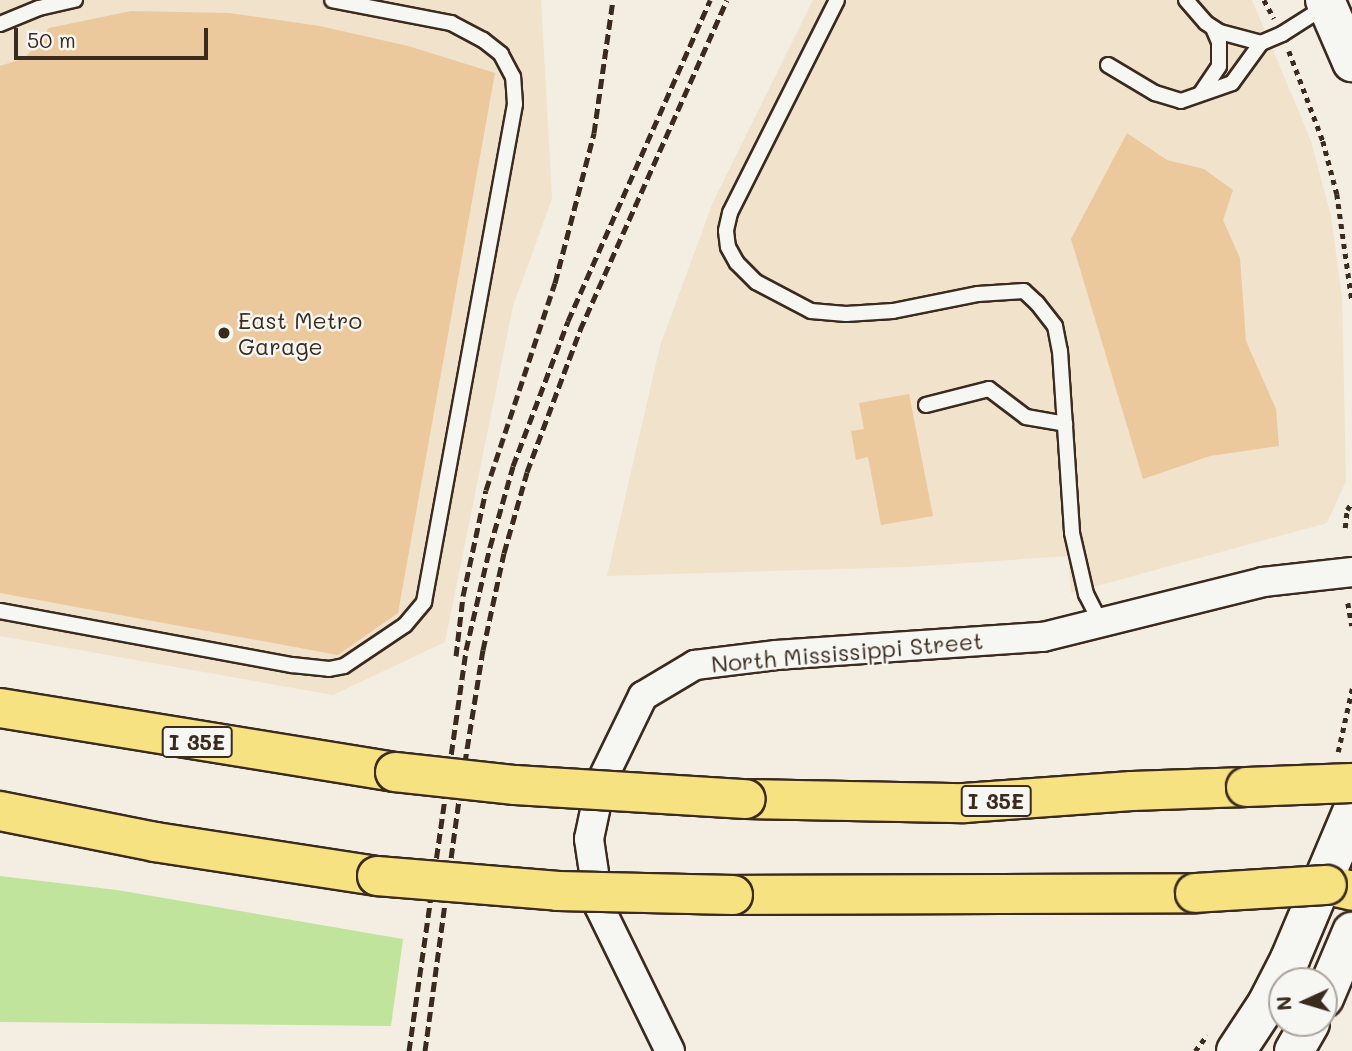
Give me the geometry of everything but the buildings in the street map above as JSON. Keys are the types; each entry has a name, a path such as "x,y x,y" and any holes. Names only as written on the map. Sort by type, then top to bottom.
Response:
{"highway":[{"name":"I 35E","path":"0,708 395,772 515,785 746,799 964,803 1132,791 1352,783"},
{"path":"0,811 155,842 377,876 558,891 733,895 1195,893 1344,887"}],"main road":[{"path":"1331,2 1352,62"},
{"path":"1236,1051 1267,1004 1290,960 1352,812"},
{"path":"1337,967 1352,932"}],"street":[{"name":"North Mississippi Street","path":"670,1051 599,906 589,839 601,782 643,696 695,665 776,655 1042,637 1263,582 1352,572"}],"lane":[{"path":"0,24 39,8 75,0"},
{"path":"0,611 292,665 329,669 344,666 405,625 424,602 515,104 513,77 501,54 483,40 451,23 332,0"},
{"path":"837,0 730,214 726,231 728,247 756,282 811,311 846,314 893,311 978,294 1024,290 1055,326 1060,351 1077,564 1086,594 1100,622"},
{"path":"1186,0 1213,27 1232,37 1261,43"},
{"path":"1108,65 1169,100 1181,101 1232,83 1261,43 1282,34 1331,2"},
{"path":"1201,93 1219,66 1219,42 1213,27"},
{"path":"926,405 989,389 1026,417 1065,424"}],"path":[{"path":"1282,34 1306,90 1333,181 1352,301"},
{"path":"1345,528 1347,510 1352,502"},
{"path":"1348,603 1352,626"}],"shaded area":[{"name":"East Metro Garage","path":"0,0 541,0 552,199 513,306 445,642 333,695 0,636"},
{"path":"813,0 1252,0 1311,141 1331,216 1342,297 1346,481 1327,523 1071,593 1068,556 908,567 607,576 660,346 713,202"}],"green space":[{"path":"0,876 117,890 403,939 391,1026 0,1022"}],"railway":[{"path":"456,656 463,596 486,490 555,283 594,133 613,0"},
{"path":"409,1051 466,650 490,547 513,466 568,321 710,0"},
{"path":"425,1051 460,793 483,650 504,553 527,472 580,330 727,0"}],"place":[{"name":"East Metro Garage","path":"224,333"}]}
